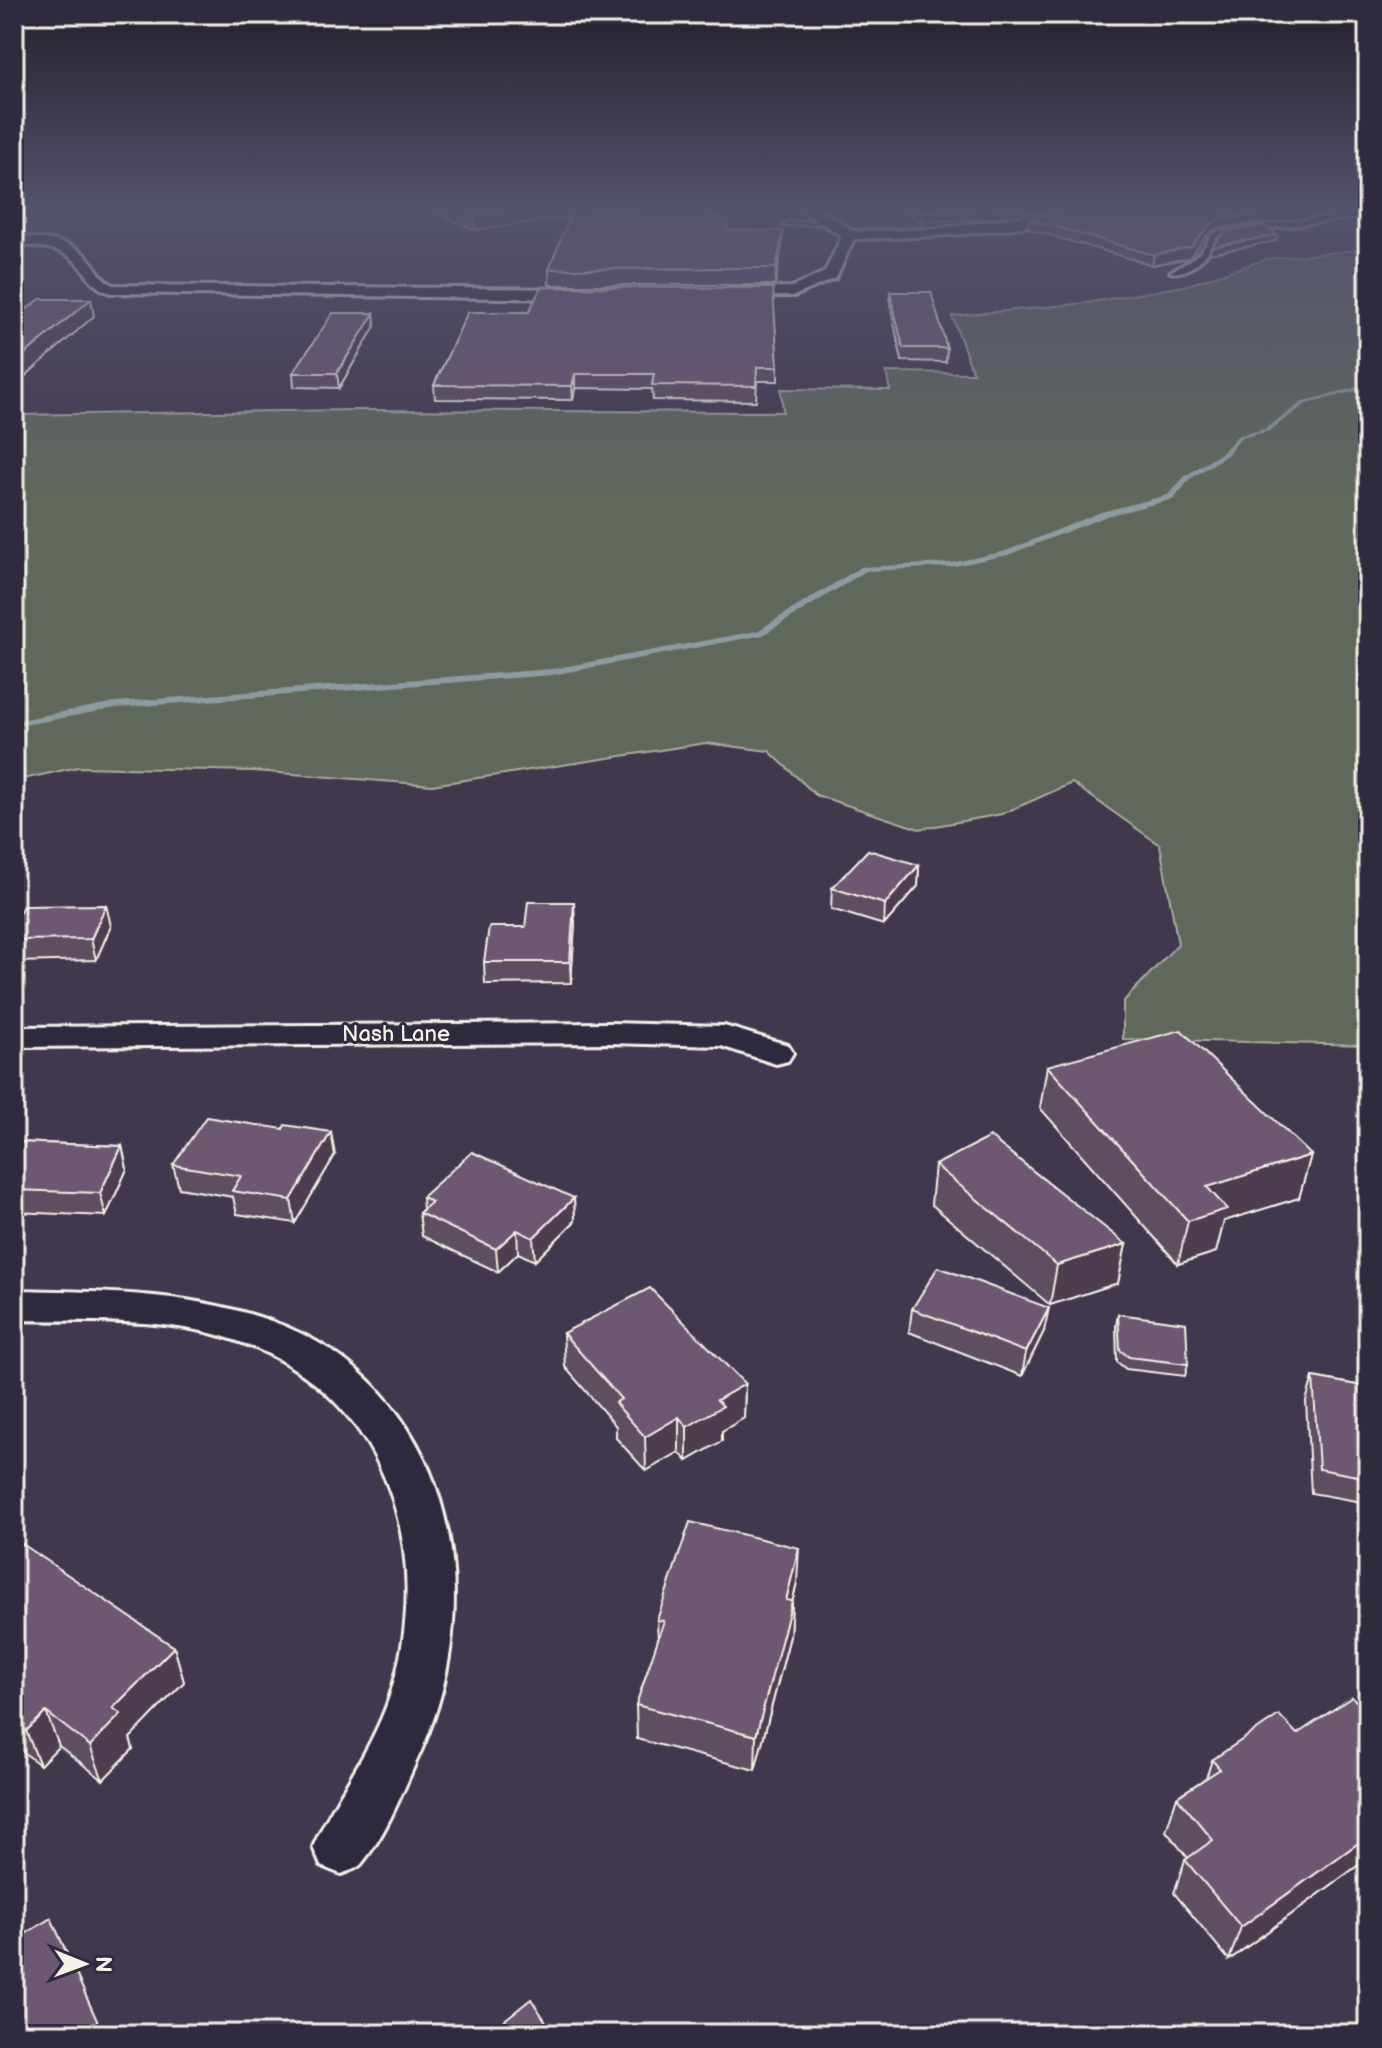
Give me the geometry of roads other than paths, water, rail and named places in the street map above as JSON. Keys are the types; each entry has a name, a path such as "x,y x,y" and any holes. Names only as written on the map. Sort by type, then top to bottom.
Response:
{"street":[{"name":"Nash Lane","path":"14,1037 623,1033 724,1036 776,1053"},
{"path":"14,1305 187,1313 258,1332 295,1350 340,1380 385,1426 416,1484 429,1553 429,1629 421,1673 403,1731 381,1781 341,1847"}],"waterway":[{"path":"14,724 116,705 552,672 760,633 864,569 950,565 1008,553 1104,514 1171,497 1187,478 1225,453 1239,437 1267,430 1304,403 1368,386"}]}
